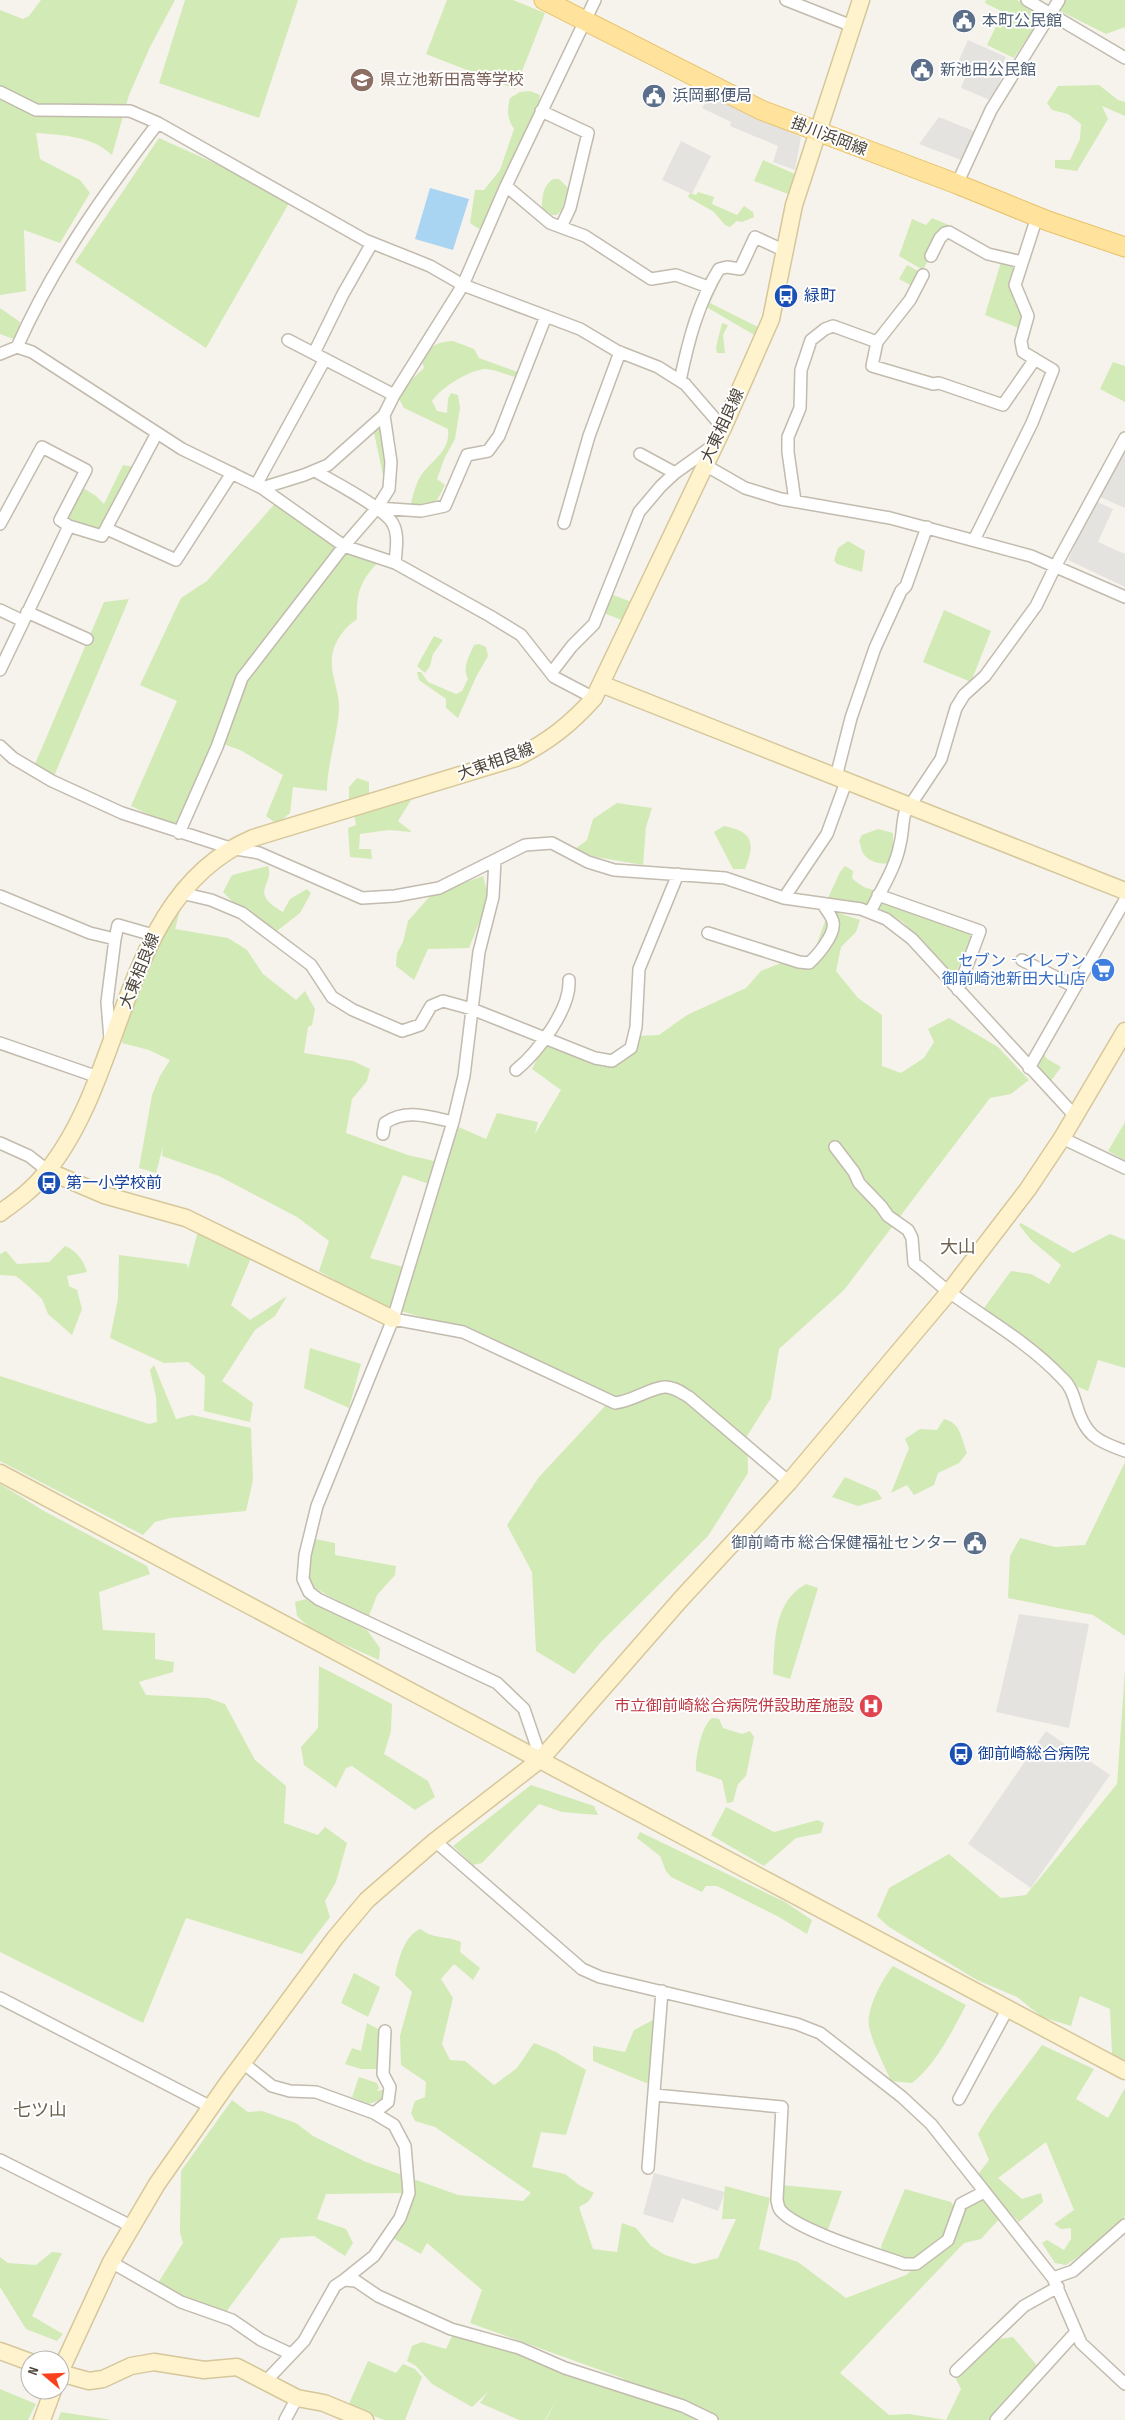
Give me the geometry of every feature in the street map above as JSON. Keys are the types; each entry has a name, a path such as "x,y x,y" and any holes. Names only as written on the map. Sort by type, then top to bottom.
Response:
{"main road":[{"name":"掛川浜岡線","path":"544,0 761,110 816,133 957,184 1038,217 1125,246"}],"street":[{"path":"259,487 315,471 328,465 384,415 394,395 463,285 541,111 587,22 596,0"},
{"path":"786,0 852,26"},
{"name":"大東相良線","path":"0,1213 28,1191 48,1171 67,1143 98,1077 153,935 181,893 197,875 230,848 294,825 516,758 541,746 562,730 597,691 723,428 771,319 794,205 861,0"},
{"path":"1027,0 1125,58"},
{"path":"957,184 991,110 1059,0"},
{"path":"0,92 36,110 130,111 158,123 372,243 430,266 463,285 580,329 620,352 658,367 680,381 723,428"},
{"path":"541,111 588,134 570,208 561,227"},
{"path":"17,347 38,301 97,204 158,123"},
{"path":"506,186 550,223 585,236 651,279 676,275 708,287"},
{"path":"974,540 1032,423 1053,370 1023,352 1021,342 1028,316 1015,285 1038,217"},
{"path":"931,256 940,238 949,232 988,254 1022,262"},
{"path":"680,381 688,342 708,287 719,269 727,266 740,269 755,238 785,251"},
{"path":"314,353 343,294 372,243"},
{"path":"923,274 910,300 877,342 872,366 933,384 939,383 1002,405 1035,359"},
{"path":"378,508 421,511 445,506 467,455 488,451 499,436 546,316"},
{"path":"795,501 788,452 788,437 800,408 801,370 811,340 825,329 834,326 877,342"},
{"path":"288,340 394,395"},
{"path":"0,354 17,347 32,352 182,449 232,472 259,487 344,546 395,563 521,635 552,672 554,677 841,779 1125,891"},
{"path":"564,523 590,436 620,352"},
{"path":"259,487 324,358"},
{"path":"180,833 242,678 344,546 378,508 389,489 391,462 384,415"},
{"path":"0,524 42,447 86,470 60,520 69,526 102,536 157,434"},
{"path":"870,912 900,844 902,822 941,759 956,708 964,695 984,676 1036,606 1056,565 1125,438"},
{"path":"552,672 572,646 594,624 639,512 661,486 715,445"},
{"path":"640,454 675,474"},
{"path":"706,464 745,488 795,501 890,518 974,540 1056,565 1125,597"},
{"path":"315,471 378,508 393,523 397,537 395,563"},
{"path":"107,529 176,560 232,472"},
{"path":"0,670 69,526"},
{"path":"784,898 827,834 841,779 851,718 875,648 901,591 906,586 927,527"},
{"path":"0,610 25,616 87,639"},
{"path":"0,746 13,758 60,785 122,813 230,848 258,853 362,898 395,896 439,888 525,845 552,843 588,862 614,870 725,878 784,898 870,912 898,926 912,939 1075,1116"},
{"path":"495,860 493,897 479,952 464,1076 453,1122 393,1318 317,1506 305,1555 303,1579 309,1592 318,1599 496,1683 524,1708 542,1760"},
{"path":"181,893 211,900 242,913 312,965 332,997 354,1010 402,1031 420,1025 431,1006 443,1001 472,1009 595,1058 612,1061 631,1048 636,1027 639,969 678,874"},
{"path":"878,895 980,931 958,990"},
{"path":"0,896 90,933 115,939"},
{"path":"1029,1068 1125,900"},
{"path":"708,933 799,962 809,962 820,954 833,928 833,922 823,904"},
{"path":"111,1044 107,1002 118,925 153,935"},
{"path":"1022,960 1075,987"},
{"path":"516,1070 530,1059 556,1021 568,994 569,980"},
{"path":"70,2350 85,2314 131,2226 211,2107 335,1938 367,1900 435,1841 542,1760 681,1599 789,1482 949,1292 1028,1189 1062,1138 1125,1031"},
{"path":"0,1042 98,1077"},
{"path":"383,1134 385,1123 394,1116 406,1114 453,1122"},
{"path":"1062,1138 1125,1168"},
{"path":"0,1143 29,1156 48,1171 104,1195 186,1218 393,1318 463,1332 615,1403 627,1402 664,1386 678,1390 689,1397 789,1482"},
{"path":"835,1148 854,1172 859,1183 888,1216 908,1230 912,1238 914,1263 949,1292 1024,1343 1057,1373 1072,1392 1081,1422 1088,1432 1102,1443 1125,1452"},
{"path":"0,1473 1125,2071"},
{"path":"435,1841 582,1969 600,1977 798,2024 820,2033 902,2097 931,2124 1055,2282 1081,2343 1125,2384"},
{"path":"648,2168 662,1991"},
{"path":"0,1998 211,2107"},
{"path":"959,2099 1008,2008"},
{"path":"374,2112 388,2102 390,2087 383,2074 385,2031"},
{"path":"243,2063 272,2086 290,2091 316,2092 374,2112 394,2125 406,2146 409,2193 400,2218 374,2256 334,2286 304,2341 265,2382"},
{"path":"655,2095 782,2107 776,2200 780,2210 792,2219 820,2233 904,2264 916,2264 948,2240 961,2204 984,2192"},
{"path":"0,2160 131,2226"},
{"path":"956,2371 1024,2306 1055,2282 1073,2271 1125,2225"},
{"path":"111,2262 182,2302 232,2320 261,2340 292,2354"},
{"path":"344,2280 356,2281 378,2296 450,2329 519,2348 565,2368 683,2406 712,2420"},
{"path":"996,2420 1076,2332"},
{"path":"0,2351 20,2358"},
{"path":"70,2376 89,2381 103,2379 131,2366 154,2362 204,2370 237,2367 297,2398 324,2403 364,2420"},
{"path":"285,2420 297,2398"},
{"path":"42,2420 50,2400"}],"green space":[{"path":"41,0 175,0 150,47 129,95 112,155 86,140 36,133 40,159 80,180 90,193 60,243 24,230 26,291 0,295 0,10 23,19 29,16"},
{"path":"185,0 298,0 259,118 159,83"},
{"path":"447,0 513,0 545,13 515,89 426,54"},
{"path":"986,0 1017,0 1043,15 1014,58 987,45 1003,12 985,3"},
{"path":"1061,0 1125,0 1125,27 1106,34 1056,9"},
{"path":"1099,85 1118,100 1125,102 1125,116 1102,106 1108,119 1077,171 1055,168 1055,160 1070,160 1080,139 1081,124 1068,114 1052,110 1047,103 1058,86"},
{"path":"530,91 540,95 538,109 486,220 479,229 470,223 475,190 484,190 500,170 514,129 508,114 510,98 520,92"},
{"path":"159,138 292,198 206,348 75,262"},
{"path":"763,160 795,174 788,194 754,181"},
{"path":"553,179 559,179 568,188 562,209 557,215 552,215 542,208 544,192 547,185"},
{"path":"698,192 714,197 712,204 737,215 744,206 753,212 754,217 742,222 737,221 730,227 725,225 714,212 688,197 690,193 696,195"},
{"path":"932,218 949,225 939,239 923,270 899,256 912,219 926,225"},
{"path":"1001,262 1021,265 1014,289 1023,314 1021,329 985,315"},
{"path":"907,265 922,273 914,287 899,279"},
{"path":"724,272 710,303 760,328 756,336 703,305 708,288"},
{"path":"0,308 20,322 16,340 0,334"},
{"path":"722,323 728,325 723,335 725,353 717,353 716,347"},
{"path":"453,341 474,349 479,358 520,373 518,378 484,369 462,377 436,396 432,401 437,411 447,413 448,399 451,393 458,395 460,408 455,439 445,457 437,479 445,485 434,506 409,510 419,479 446,445 448,429 404,408 399,399 410,381 424,368 422,361 431,348 442,342"},
{"path":"1113,362 1125,366 1125,402 1100,389"},
{"path":"383,419 389,461 386,489 373,428"},
{"path":"123,465 134,467 104,529 90,529 65,516 80,486 96,496 104,504"},
{"path":"278,500 342,548 383,557 365,578 359,592 357,619 341,635 332,655 332,670 339,705 327,791 293,787 290,813 277,824 266,816 283,775 240,750 218,742 183,831 131,806 177,701 140,685 181,598 207,581"},
{"path":"848,541 865,551 862,572 837,564 834,560 838,548"},
{"path":"608,593 632,602 624,621 601,612"},
{"path":"129,599 54,776 35,764 104,602"},
{"path":"944,610 991,631 971,682 923,662"},
{"path":"434,636 443,640 433,654 430,666 425,673 417,666"},
{"path":"479,644 486,647 488,656 476,677 458,718 446,708 446,699 419,680 417,672 421,672 428,682 456,694 462,691 468,679 466,675 467,662 474,645"},
{"path":"357,778 369,782 369,797 349,802 349,787"},
{"path":"413,797 398,821 412,832 389,830 360,834 359,849 371,849 372,859 350,857 348,828 356,825 354,814"},
{"path":"617,803 652,808 646,827 643,865 596,857 574,850 587,840 593,819"},
{"path":"724,826 741,832 750,840 750,852 745,869 733,869 714,832"},
{"path":"878,829 893,833 893,844 896,851 891,863 884,864 872,861 862,852 859,841 862,835"},
{"path":"268,866 269,873 264,894 272,905 283,912 290,899 307,889 311,893 300,913 273,934 223,892 232,875"},
{"path":"845,866 853,871 852,878 857,883 877,890 869,906 828,898 840,872"},
{"path":"483,876 489,898 469,948 428,949 414,980 396,966 397,953 403,942 408,921 431,895"},
{"path":"880,899 973,931 955,976 903,922 877,907"},
{"path":"181,906 175,929 228,938 247,950 263,974 296,1000 305,991 315,1009 312,1025 308,1027 304,1053 353,1061 370,1069 367,1081 352,1099 346,1133 408,1155 438,1162 432,1185 403,1175 370,1258 407,1268 392,1307 383,1308 319,1271 329,1241 297,1217 219,1176 162,1156 163,1146 156,1173 139,1168 152,1095 160,1076 170,1060 149,1050 122,1043 125,1015 158,940"},
{"path":"829,910 860,920 856,932 841,947 836,971 858,998 882,1015 882,1066 901,1073 924,1058 934,1042 928,1029 949,1018 998,1047 1029,1080 1011,1094 990,1098 844,1290 779,1349 771,1398 747,1436 748,1473 708,1536 600,1643 574,1674 536,1651 532,1572 507,1525 539,1477 607,1404 488,1336 397,1310 454,1125 486,1139 497,1113 538,1122 535,1134 561,1090 532,1069 547,1039 603,1067 631,1048 636,1036 659,1035 687,1015 746,988 761,971 781,963 809,966"},
{"path":"1044,1053 1046,1058 1061,1067 1051,1081 1039,1068 1040,1054"},
{"path":"1125,1122 1125,1160 1108,1151"},
{"path":"1021,1223 1073,1253 1110,1234 1125,1240 1125,1368 1098,1360 1088,1391 1078,1387 1066,1372 984,1308 1011,1271 1031,1274 1049,1284 1061,1265 1031,1240 1019,1225"},
{"path":"198,1231 251,1258 231,1305 250,1320 287,1296 275,1316 255,1330 222,1381 253,1403 250,1422 204,1411 205,1376 188,1362 164,1363 110,1338 118,1299 119,1255 187,1264 188,1269"},
{"path":"65,1246 79,1256 87,1272 67,1276 69,1286 77,1290 82,1309 72,1335 48,1314 42,1299 27,1285 16,1276 0,1275 0,1254 6,1251 17,1264 49,1262"},
{"path":"310,1348 361,1364 349,1408 304,1388"},
{"path":"154,1365 176,1419 192,1415 251,1428 253,1480 246,1511 170,1518 155,1522 143,1535 0,1461 0,1376 149,1424 157,1422 156,1397 150,1370"},
{"path":"944,1419 950,1421 957,1428 967,1453 959,1463 938,1473 934,1485 914,1495 907,1485 891,1493 909,1448 905,1439 920,1429 937,1430"},
{"path":"1125,1462 1125,1636 1093,1615 1008,1598 1010,1556 1020,1538 1055,1547 1085,1545"},
{"path":"845,1477 877,1491 882,1499 858,1506 832,1497"},
{"path":"0,1484 44,1511 147,1566 150,1574 99,1592 103,1630 155,1633 155,1659 174,1662 173,1672 139,1682 146,1695 208,1698 225,1704 255,1760 286,1786 284,1823 318,1835 325,1827 347,1843 336,1882 325,1901 330,1917 302,1954 186,1918 143,2023 0,1952"},
{"path":"315,1539 335,1543 335,1555 396,1566 395,1575 377,1595 369,1616 329,1596 311,1584 306,1567 308,1555"},
{"path":"806,1584 818,1588 790,1679 773,1674 778,1623 787,1601"},
{"path":"306,1599 367,1630 380,1648 379,1660 312,1630 297,1616 295,1602"},
{"path":"319,1666 392,1704 391,1731 384,1754 428,1781 435,1797 415,1810 352,1766 346,1768 336,1788 304,1765 301,1747 318,1728"},
{"path":"1125,1670 1125,2061 1112,2054 1110,2009 1080,1996 1071,2026 1042,2017 1017,1997 977,1980 889,1927 877,1916 889,1888 949,1854 1001,1898 1026,1895 1117,1784"},
{"path":"712,1718 719,1719 723,1728 742,1734 750,1731 754,1737 746,1776 738,1784 733,1802 727,1803 722,1780 696,1771 702,1735"},
{"path":"531,1785 594,1806 598,1815 562,1812 539,1804 482,1863 473,1865 453,1846"},
{"path":"726,1807 774,1832 818,1820 824,1823 821,1833 796,1838 764,1866 711,1835"},
{"path":"640,1832 785,1902 812,1920 807,1934 779,1917 717,1886 706,1886 702,1892 671,1877 666,1871 660,1856 637,1838"},
{"path":"421,1929 435,1936 461,1942 460,1952 480,1968 473,1980 454,1964 441,1979 453,1998 442,2044 450,2060 465,2061 494,2085 517,2068 534,2043 556,2052 586,2070 566,2135 541,2132 532,2167 565,2174 579,2185 594,2193 588,2202 579,2207 593,2249 617,2252 622,2223 636,2228 651,2246 665,2255 694,2264 718,2258 736,2219 722,2219 725,2186 770,2198 759,2249 798,2262 846,2298 906,2275 947,2242 965,2205 982,2196 1000,2218 981,2239 964,2243 840,2373 889,2415 909,2414 946,2420 546,2420 558,2397 545,2420 519,2420 480,2403 488,2392 472,2407 432,2384 416,2366 407,2361 412,2346 422,2342 446,2349 453,2334 467,2336 666,2406 622,2378 470,2323 482,2290 427,2243 421,2254 391,2237 409,2193 326,2194 317,2219 346,2229 353,2243 345,2256 314,2236 281,2238 226,2312 183,2299 158,2283 183,2243 180,2233 181,2171 232,2100 248,2112 262,2111 296,2123 313,2136 366,2162 458,2195 523,2201 531,2193 435,2127 415,2121 411,2113 415,2101 425,2097 426,2082 401,2065 400,2036 412,1992 395,1975 406,1942 410,1936"},
{"path":"893,1966 966,2005 936,2057 912,2083 891,2081 875,2046 869,2026 870,2011 873,2003 880,1986"},
{"path":"354,1973 380,1987 368,2017 341,2003"},
{"path":"653,2020 649,2082 646,2083 593,2061 593,2046 625,2052 634,2030"},
{"path":"367,2023 382,2031 377,2069 361,2069 345,2064 352,2048 361,2051"},
{"path":"1042,2045 1094,2069 1076,2099 1108,2118 1125,2088 1125,2216 1102,2241 1066,2265 1055,2263 1042,2243 1047,2240 1064,2250 1071,2239 1071,2228 1061,2229 1054,2224 1074,2210 1046,2142 998,2178 1022,2199 1041,2193 1043,2202 1019,2222 976,2177 989,2160 978,2134 991,2113"},
{"path":"359,2077 377,2083 379,2088 377,2091 383,2090 385,2098 369,2104 352,2097"},
{"path":"781,2185 842,2191 826,2235 792,2219 777,2200"},
{"path":"905,2189 951,2202 955,2208 942,2239 912,2261 883,2253 881,2246"},
{"path":"52,2252 62,2253 32,2316 63,2334 57,2341 26,2329 0,2287 0,2257 8,2263 36,2265"},
{"path":"1013,2337 1039,2368 993,2414 990,2420 946,2420 961,2389 954,2375 999,2339"},
{"path":"368,2361 396,2373 403,2364 415,2369 422,2377 405,2420 384,2420 348,2406"},
{"path":"0,2389 20,2397 20,2400 26,2400 36,2404 28,2420 0,2420"},
{"path":"61,2412 112,2420 58,2420"}],"shaded area":[{"path":"968,40 1006,57 997,75 1002,77 990,100 961,88 969,68 958,62"},
{"path":"711,95 801,137 795,170 773,162 778,146 730,126 731,122 702,108"},
{"path":"939,117 976,132 961,160 919,144"},
{"path":"681,141 711,156 692,194 662,180"},
{"path":"1123,447 1125,448 1125,508 1100,497"},
{"path":"1095,501 1113,509 1098,542 1125,554 1125,587 1068,560"},
{"path":"1019,1614 1089,1624 1069,1728 996,1712"},
{"path":"1046,1731 1110,1775 1031,1888 968,1844"},
{"path":"654,2173 725,2192 718,2211 682,2198 673,2223 643,2214"}],"water":[{"path":"430,188 469,199 453,250 415,239"}],"place":[{"name":"本町公民館","path":"964,21"},
{"name":"新池田公民館","path":"922,70"},
{"name":"県立池新田高等学校","path":"362,80"},
{"name":"浜岡郵便局","path":"654,96"},
{"name":"緑町","path":"786,296"},
{"name":"セブン‐イレブン 御前崎池新田大山店","path":"1103,970"},
{"name":"第一小学校前","path":"49,1183"},
{"name":"御前崎市 総合保健福祉センター","path":"975,1543"},
{"name":"市立御前崎総合病院併設助産施設","path":"871,1706"},
{"name":"御前崎総合病院","path":"961,1754"}],"district":[{"name":"大山","path":"958,1247"},
{"name":"七ツ山","path":"40,2110"}]}
